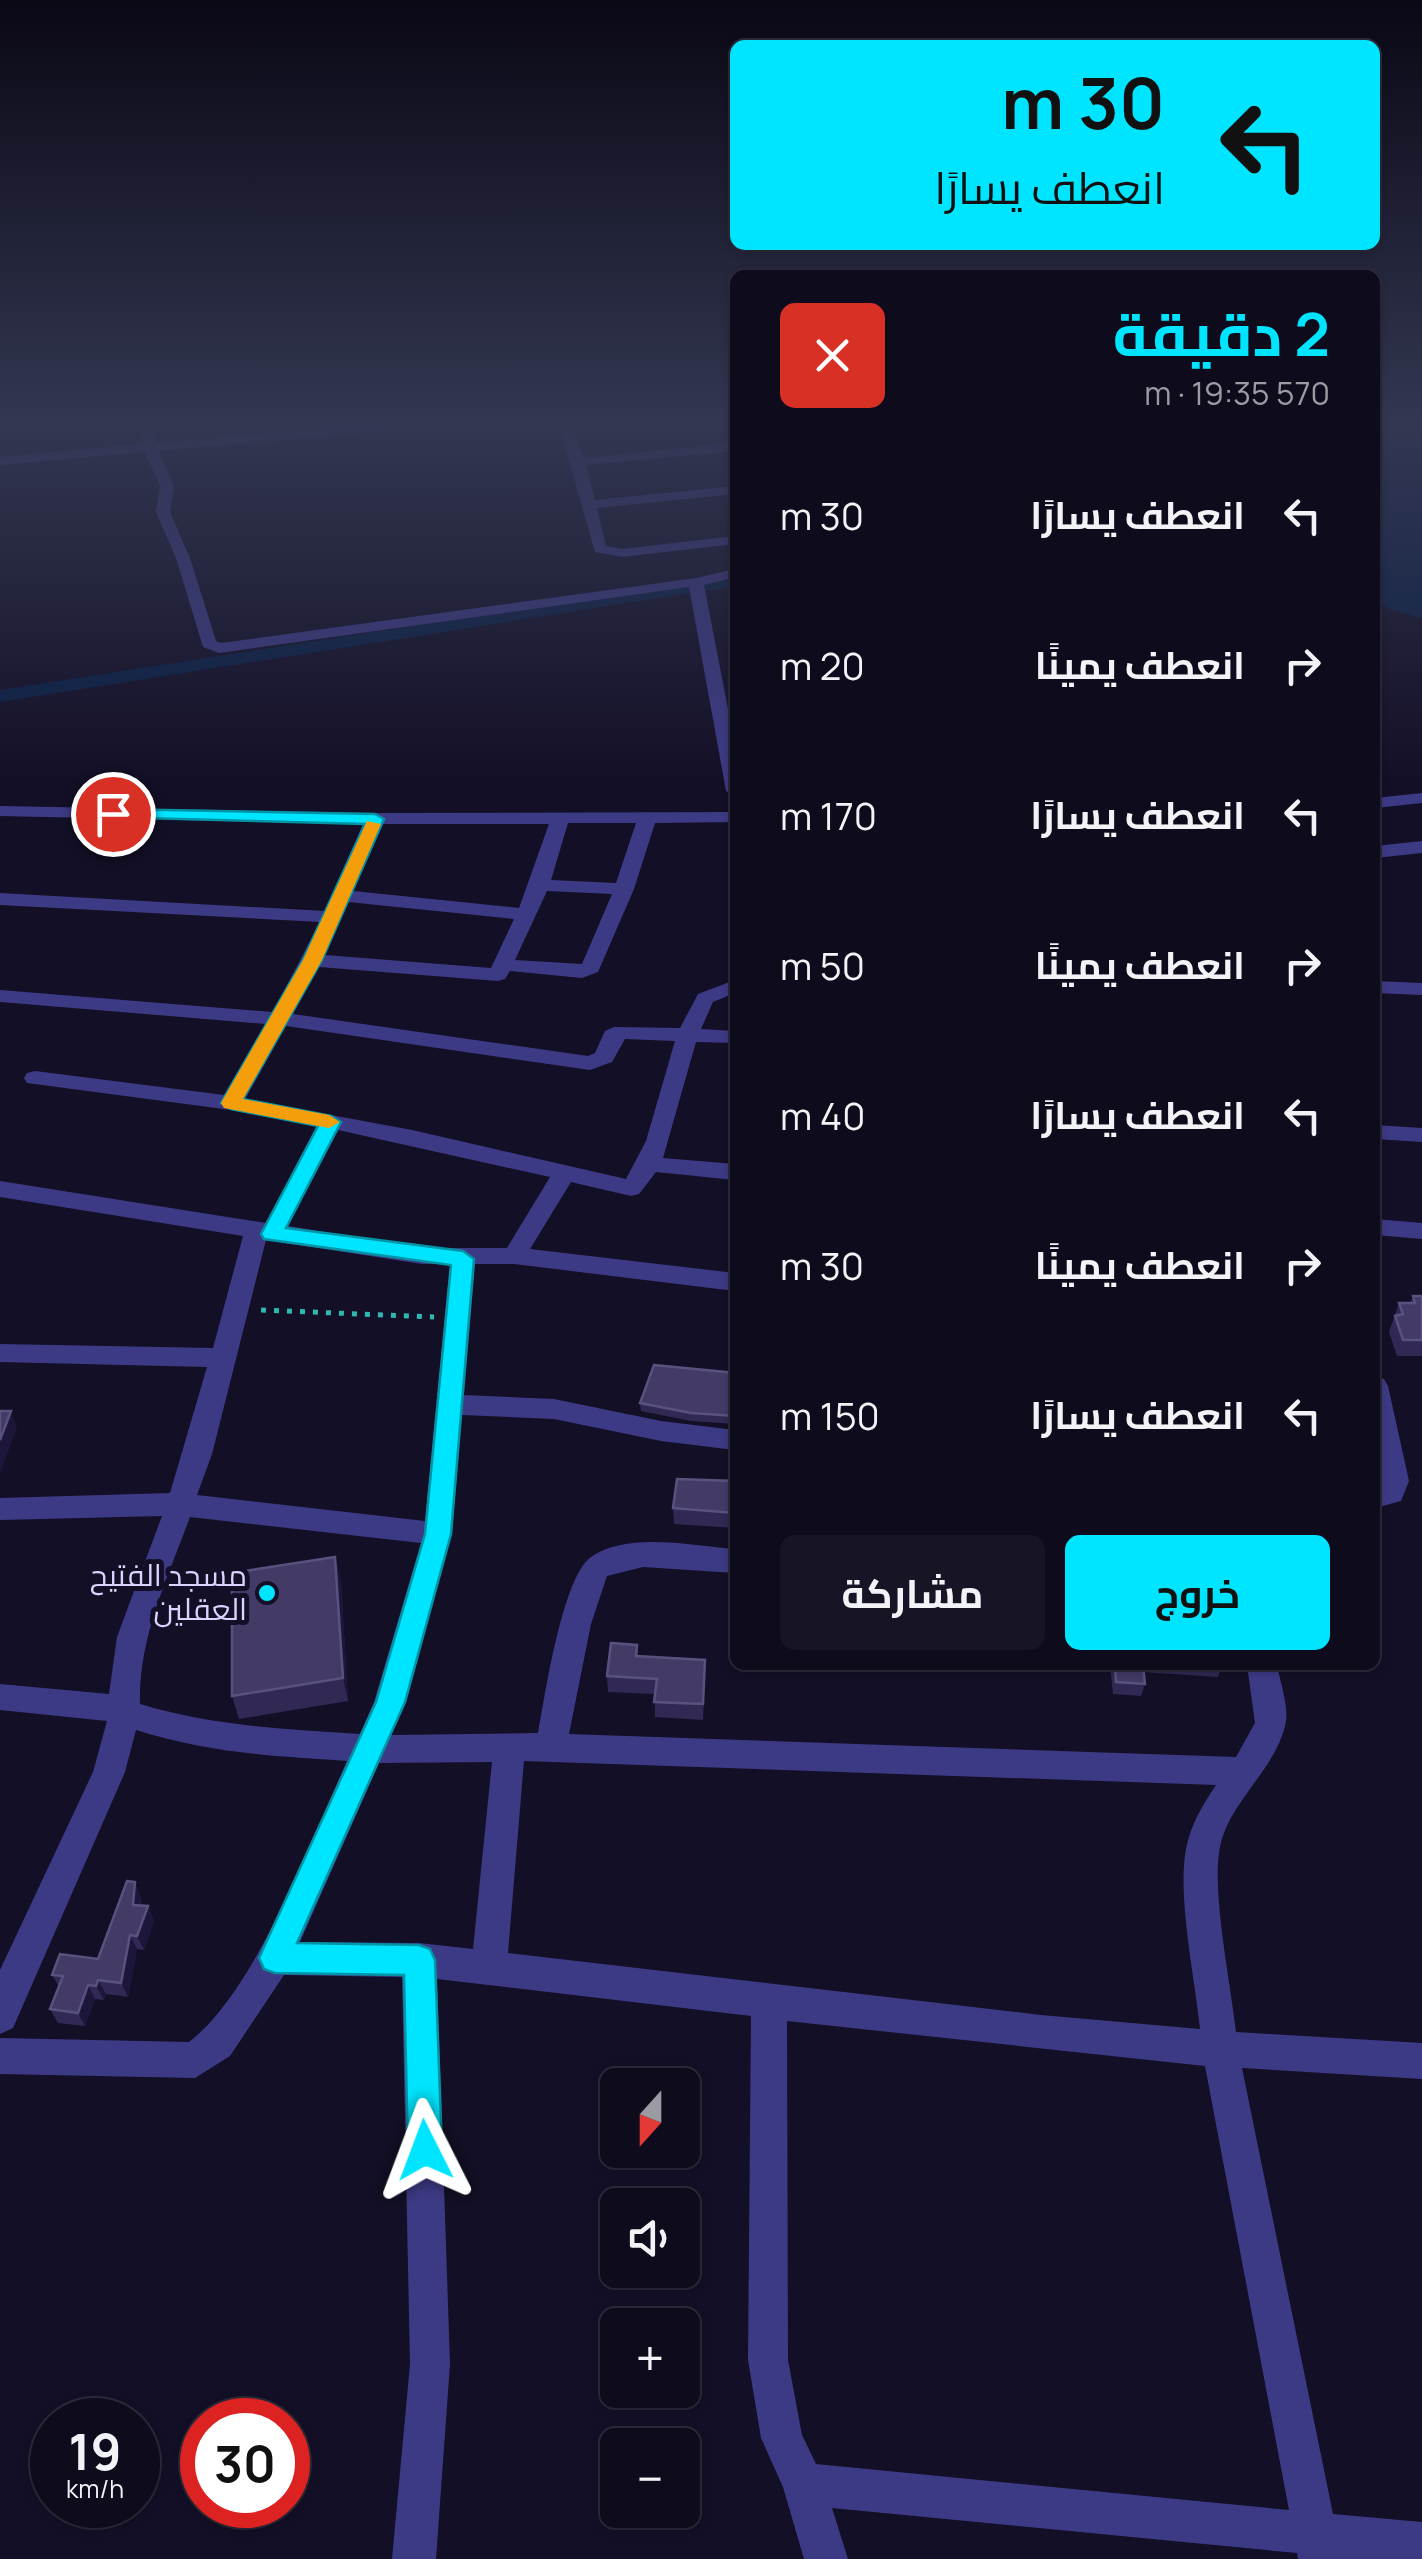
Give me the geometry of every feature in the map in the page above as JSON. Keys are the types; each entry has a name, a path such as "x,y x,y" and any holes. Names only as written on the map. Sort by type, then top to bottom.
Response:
{"street":[{"path":"178,544 209,644 219,648 696,582 730,573"},
{"path":"599,544 608,552 688,544"},
{"path":"696,582 713,680 729,742"},
{"path":"713,680 730,678"},
{"path":"1380,802 1422,798"},
{"path":"0,812 375,819 730,817"},
{"path":"506,964 588,971 624,889 648,815"},
{"path":"313,960 492,976 502,973 540,884 560,816"},
{"path":"231,1103 313,960 375,819"},
{"path":"1380,851 1422,847"},
{"path":"540,884 624,889"},
{"path":"344,896 528,915"},
{"path":"0,899 334,916"},
{"path":"1380,986 1422,989"},
{"path":"35,1078 231,1103 631,1188 638,1184 649,1164 688,1034 707,995 730,988"},
{"path":"0,996 282,1018 590,1063 604,1057 616,1033 730,1037"},
{"path":"0,2016 4,1998 109,1772 124,1711 124,1678 132,1637 198,1454 264,1232 331,1122"},
{"path":"1380,1132 1422,1134"},
{"path":"649,1164 730,1172"},
{"path":"514,1256 564,1173"},
{"path":"3,1194 463,1259 514,1256 730,1281"},
{"path":"1380,1227 1422,1231"},
{"path":"0,2056 196,2060 217,2043 275,1958 390,1702 438,1534 463,1259"},
{"path":"0,1353 224,1358"},
{"path":"452,1404 554,1409 661,1431 730,1439"},
{"path":"1380,1410 1395,1481 1391,1492 1380,1495"},
{"path":"0,1509 177,1504 438,1534"},
{"path":"550,1748 583,1599 597,1568 611,1561 647,1556 730,1561"},
{"path":"1263,1670 1271,1723 1210,1822 1202,1851 1220,2049 1317,2546"},
{"path":"0,1697 62,1700 124,1711 213,1737 371,1749 550,1748 1243,1772"},
{"path":"489,1969 509,1749"},
{"path":"275,1958 419,1960 769,2004 1220,2049 1422,2061"},
{"path":"414,2559 430,2364 419,1960"},
{"path":"769,2004 768,2360 782,2438 802,2484 826,2559"},
{"path":"802,2484 1317,2546 1422,2544"}],"path":[{"path":"238,1309 457,1318"}],"water":[{"path":"1380,544 1422,544 1422,618 1388,609 1380,602"}],"building":[{"path":"1413,1296 1422,1296 1422,1340 1403,1340 1395,1316 1403,1314 1399,1303 1415,1303"},
{"path":"654,1365 730,1373 730,1416 640,1403"},
{"path":"0,1411 11,1411 0,1440"},
{"path":"677,1479 730,1481 730,1513 673,1508"},
{"path":"335,1557 343,1678 232,1696 232,1573"},
{"path":"611,1643 637,1645 636,1656 705,1660 703,1704 654,1702 657,1679 607,1676"},
{"path":"1115,1670 1144,1670 1145,1684 1116,1682"},
{"path":"127,1881 135,1882 133,1905 148,1906 137,1936 130,1935 121,1983 98,1980 96,1986 88,1985 78,2013 50,2009 63,1976 52,1975 60,1954 98,1959"}],"waterway":[{"path":"0,696 730,582"}],"slow traffic":[{"path":"329,1122 231,1103 313,960 373,824"}],"place":[{"name":"مسجد الفتيح العقلين","path":"267,1593"}],"route":[{"path":"113,814 375,819 313,960 231,1103 331,1122 272,1234 463,1259 438,1534 390,1702 275,1958 419,1960 425,2150"}]}
